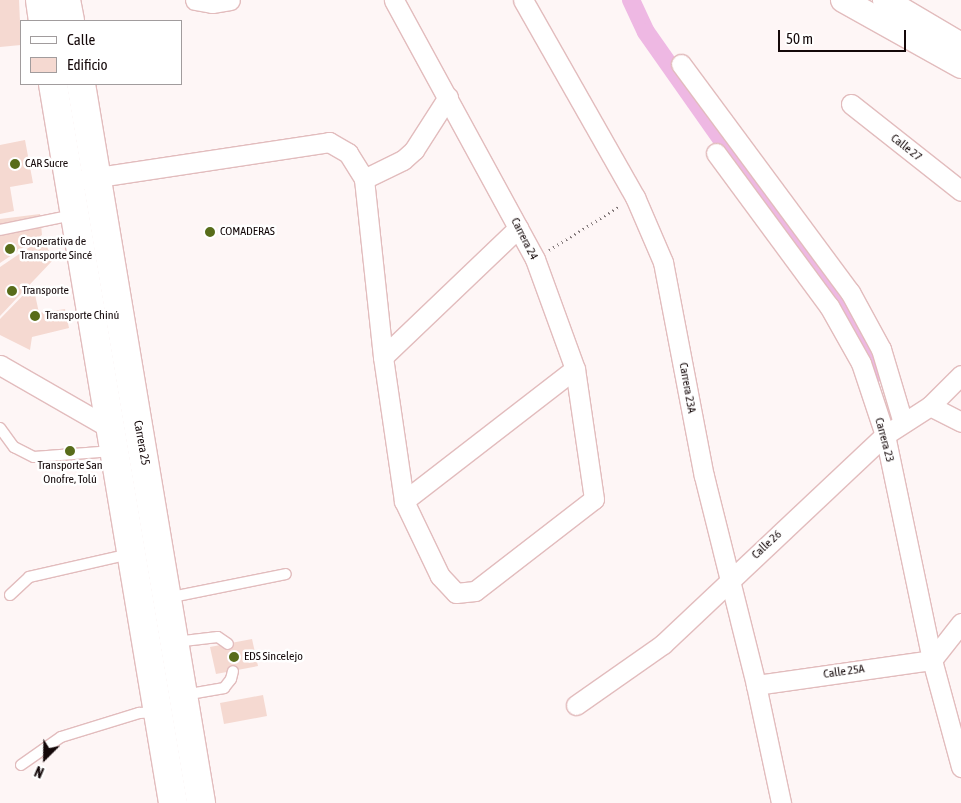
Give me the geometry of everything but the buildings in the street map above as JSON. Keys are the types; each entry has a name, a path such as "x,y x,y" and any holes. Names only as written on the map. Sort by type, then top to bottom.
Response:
{"main road":[{"path":"40,0 43,20"},
{"path":"66,0 70,20"},
{"name":"Carrera 25","path":"53,85 133,553 173,803"},
{"name":"Carrera 25","path":"80,85 201,803"}],"street":[{"path":"195,0 212,3 230,0"},
{"name":"Carrera 24","path":"394,0 535,259 575,369 594,499 475,591 456,593 440,576 404,501"},
{"name":"Carrera 23A","path":"523,0 635,197 663,262 704,476 756,685 781,803"},
{"path":"843,0 961,66"},
{"path":"885,0 961,44"},
{"path":"681,64 850,292 881,349 903,423"},
{"path":"364,179 403,160 414,150 448,97"},
{"name":"Calle 27","path":"851,104 961,191"},
{"path":"70,182 330,142 348,153 364,179 383,357 404,501 575,369"},
{"name":"Carrera 23","path":"716,153 829,306 862,364 885,436 932,660 961,766"},
{"path":"383,357 518,228"},
{"path":"0,365 114,440"},
{"name":"Calle 26","path":"576,705 663,644 729,579 885,436 930,406 961,375"},
{"path":"930,406 961,422"},
{"path":"932,660 961,622"},
{"name":"Calle 25A","path":"756,685 932,660"}],"lane":[{"path":"0,230 74,215"},
{"path":"0,428 14,447 34,457 114,440"},
{"path":"10,595 28,577 133,553"},
{"path":"167,598 286,574"},
{"path":"174,642 218,637 228,644"},
{"path":"182,695 224,688 231,680 233,671"},
{"path":"21,765 61,737 139,713 159,712"}],"path":[{"path":"535,259 635,197"}],"waterway":[{"path":"631,0 646,32 731,153 814,261 861,332 882,373"}],"place":[{"name":"CAR Sucre","path":"15,164"},
{"name":"COMADERAS","path":"210,232"},
{"name":"Cooperativa de Transporte Sincé","path":"10,249"},
{"name":"Transporte","path":"12,291"},
{"name":"Transporte Chinú","path":"35,316"},
{"name":"Transporte San Onofre, Tolú","path":"70,451"},
{"name":"EDS Sincelejo","path":"234,657"}]}
